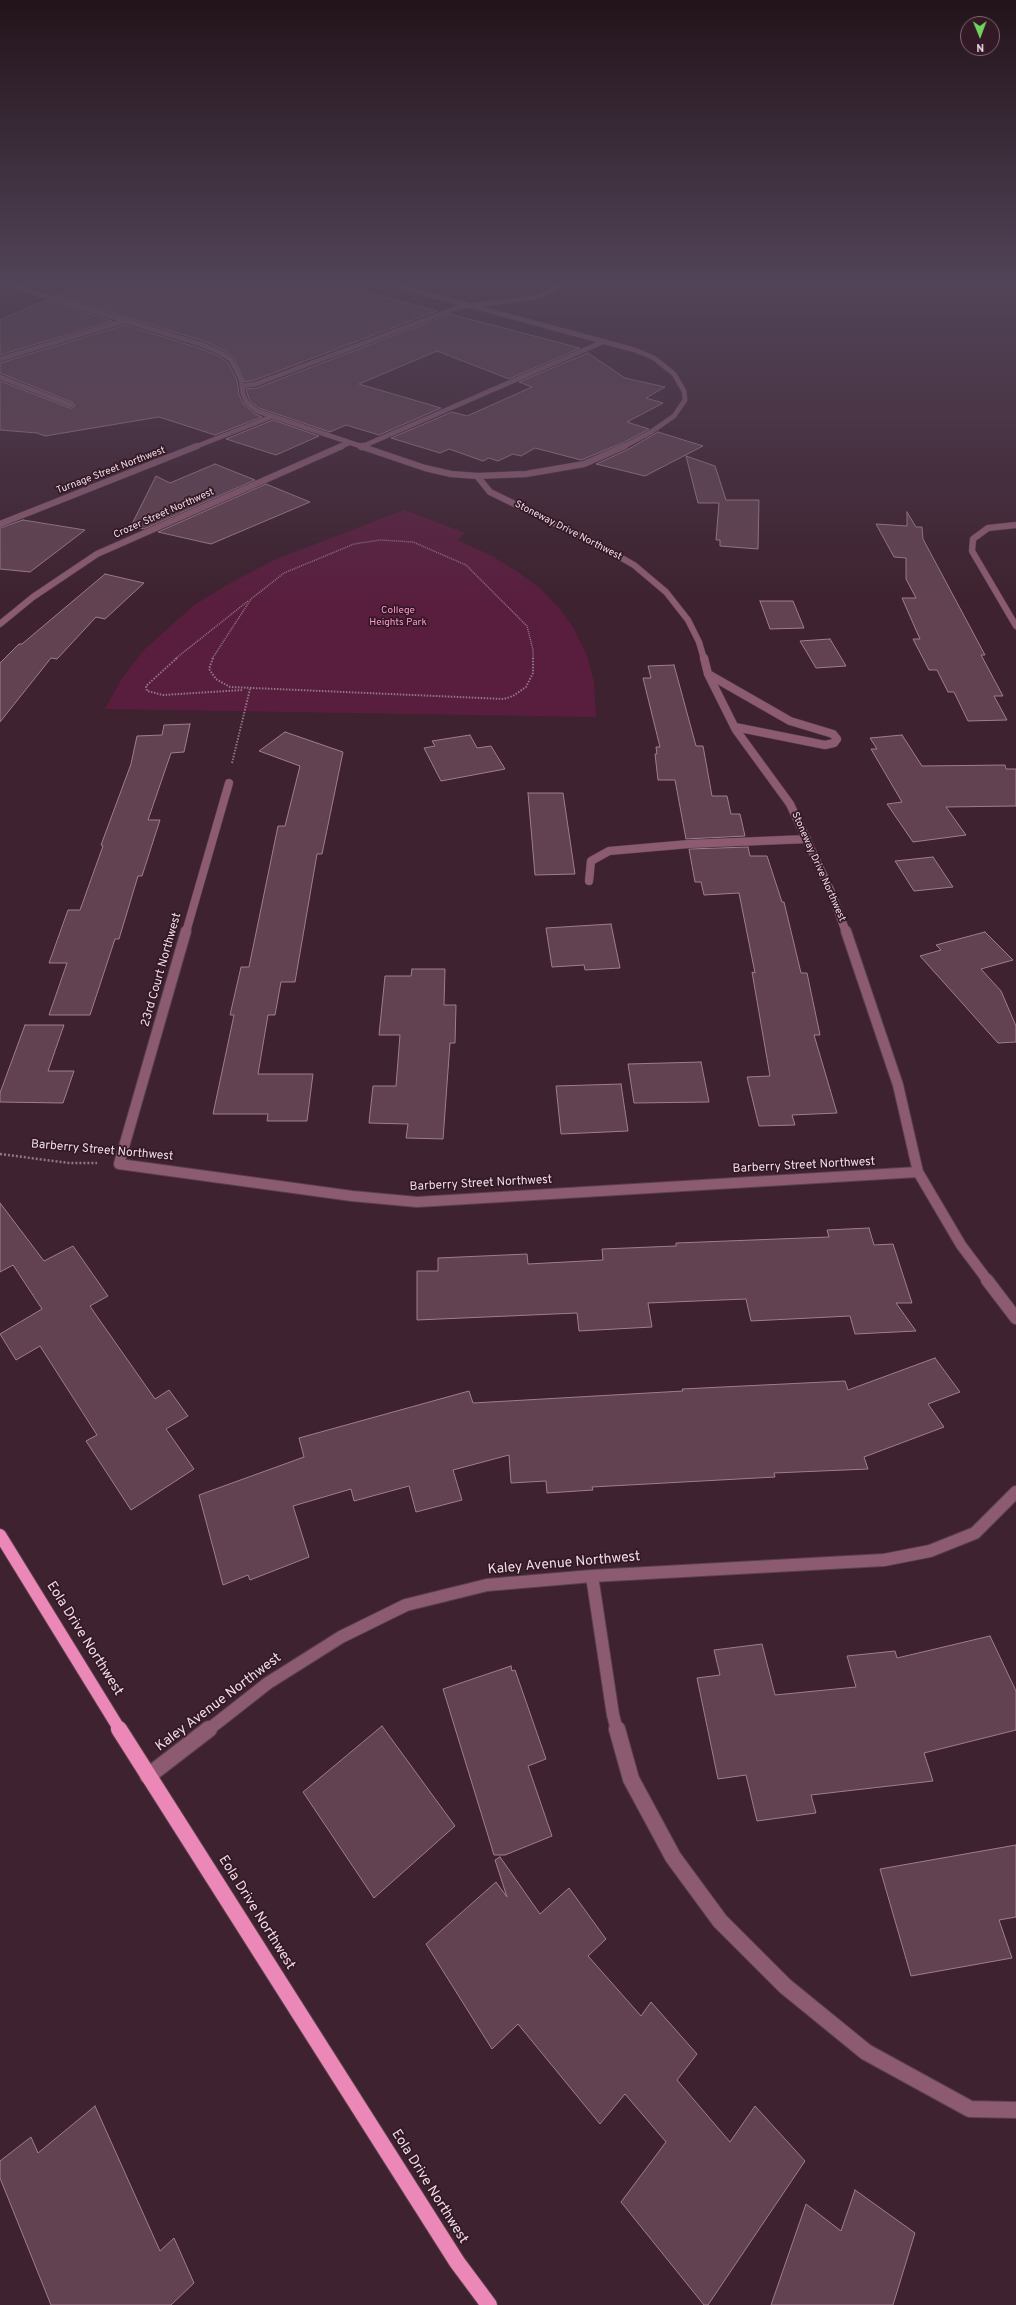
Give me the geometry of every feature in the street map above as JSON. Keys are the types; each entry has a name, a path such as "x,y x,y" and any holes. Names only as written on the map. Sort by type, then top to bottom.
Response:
{"main road":[{"name":"Eola Drive Northwest","path":"0,1535 148,1776 457,2262 489,2305"}],"street":[{"path":"29,389 71,405"},
{"path":"242,389 243,394 248,403 257,411 425,468 477,476 542,473 584,464 608,455 645,435 674,416 685,400 683,389"},
{"path":"361,447 496,389"},
{"name":"Turnage Street Northwest","path":"0,524 273,416"},
{"name":"Crozer Street Northwest","path":"0,624 33,597 97,554 349,443"},
{"name":"Stoneway Drive Northwest","path":"477,476 490,492 599,545 634,565 666,592 688,620 699,642 708,674 735,727 790,804 831,892 856,959 898,1085 918,1172 961,1245 1016,1318"},
{"path":"1016,525 988,528 973,539 972,551 1016,626"},
{"path":"708,674 790,721 834,734 837,739 834,743 825,744 735,727"},
{"name":"23rd Court Northwest","path":"120,1164 228,783"},
{"path":"589,881 591,861 608,851 689,844 807,839"},
{"name":"Barberry Street Northwest","path":"120,1164 352,1196 417,1202 918,1172"},
{"name":"Kaley Avenue Northwest","path":"148,1776 268,1683 341,1637 406,1605 487,1585 592,1576 884,1560 930,1551 975,1533 1016,1492"},
{"path":"592,1576 613,1715 631,1779 673,1857 720,1921 785,1986 866,2052 970,2109 1016,2110"}],"path":[{"path":"251,599 214,655 209,669 216,679 230,686 251,689 504,699 513,696 526,687 533,673 533,650 527,626 466,565 414,542 380,540 354,544 284,573 251,599 162,670 146,686 147,691 163,695 251,689"},
{"path":"232,765 251,689"},
{"name":"Barberry Street Northwest","path":"0,1154 70,1163 120,1164"}],"green space":[{"name":"College Heights Park","path":"404,510 465,533 457,540 492,556 516,571 540,588 561,610 574,629 587,655 594,682 596,717 105,709 122,678 145,649 194,605 234,581 274,560"}],"building":[{"path":"0,389 20,389 70,408 73,408 75,405 72,402 39,389 238,389 239,395 244,405 255,414 262,417 215,435 159,417 45,436 37,433 0,430"},
{"path":"246,389 375,389 441,408 379,435 346,425 330,432 259,408 250,401"},
{"path":"528,389 662,389 646,398 663,403 627,422 649,429 625,442 581,460 535,448 521,456 513,454 498,461 489,458 483,461 449,449 440,453 391,438 452,412 467,416"},
{"path":"273,420 319,436 276,455 226,439"},
{"path":"658,432 703,446 645,476 596,464 627,450"},
{"path":"686,456 715,466 726,500 759,500 758,549 720,546 720,540 716,540 719,503 698,503"},
{"path":"215,464 255,480 144,529 131,526 156,476 170,483"},
{"path":"266,484 310,502 211,544 158,532"},
{"path":"907,512 916,527 922,527 923,539 985,655 981,655 1003,696 994,696 1007,720 968,721 954,692 948,692 937,670 929,670 913,639 920,639 902,598 916,598 906,579 906,558 894,557 876,524 907,526"},
{"path":"23,520 85,530 30,572 0,569 0,528"},
{"path":"105,574 144,583 105,619 96,617 57,659 51,658 0,722 0,663 19,644 22,644"},
{"path":"760,601 793,601 804,628 770,629"},
{"path":"830,639 846,666 816,668 800,641"},
{"path":"674,665 696,746 703,746 712,796 727,796 731,814 740,814 745,836 686,839 675,780 658,780 655,754 657,754 656,747 660,747 643,678 651,678 648,666"},
{"path":"190,724 184,752 171,753 148,820 160,820 142,876 138,876 119,939 115,939 90,1015 49,1015 67,963 49,963 68,910 80,910 103,846 101,845 131,764 137,736 162,735 164,725"},
{"path":"285,732 343,752 322,854 317,854 295,982 281,982 275,1015 268,1015 258,1074 313,1074 307,1121 267,1121 268,1114 213,1114 234,1015 230,1015 241,967 249,967 278,826 285,826 300,766 259,751"},
{"path":"470,735 477,748 491,746 505,769 441,781 424,748 435,746 432,741"},
{"path":"902,735 922,766 1005,765 1006,769 1016,769 1016,806 946,807 966,835 913,842 887,804 902,802 871,749 877,749 870,738"},
{"path":"528,793 563,793 575,874 535,875"},
{"path":"748,847 750,856 767,856 782,902 784,902 801,973 807,973 820,1035 814,1035 837,1113 792,1115 795,1125 759,1126 747,1077 770,1076 752,972 755,973 739,893 704,895 701,882 695,882 689,849"},
{"path":"933,857 953,887 914,891 895,861"},
{"path":"611,924 620,968 585,970 584,965 552,967 546,928"},
{"path":"985,932 1013,960 981,969 1001,991 1016,1026 1016,1042 998,1043 920,956 941,950 936,945"},
{"path":"412,969 445,969 444,1005 456,1005 455,1043 450,1043 443,1139 406,1138 408,1124 369,1123 373,1086 396,1086 400,1035 379,1035 385,976 411,976"},
{"path":"25,1025 64,1025 48,1071 74,1071 63,1103 0,1102 0,1093"},
{"path":"701,1062 709,1102 634,1103 628,1064"},
{"path":"621,1084 628,1131 561,1134 556,1086"},
{"path":"0,1203 44,1261 73,1246 108,1296 90,1306 96,1315 155,1399 169,1390 188,1416 166,1429 194,1469 131,1510 86,1441 97,1435 40,1346 16,1360 0,1334 42,1309 13,1265 0,1272"},
{"path":"869,1228 874,1245 893,1244 912,1303 896,1303 916,1331 855,1334 850,1316 751,1321 746,1299 648,1303 652,1327 579,1331 577,1313 417,1320 417,1271 438,1271 438,1258 527,1254 528,1264 603,1260 602,1249 676,1246 676,1243 829,1237 827,1230"},
{"path":"935,1358 960,1392 928,1404 944,1427 864,1457 868,1469 774,1473 775,1477 592,1487 593,1490 547,1493 546,1481 511,1483 509,1455 453,1470 462,1500 416,1512 409,1486 354,1501 351,1489 293,1506 309,1557 250,1580 248,1575 223,1585 199,1495 304,1457 299,1438 469,1391 473,1403 683,1391 682,1389 845,1381 848,1390"},
{"path":"990,1636 1016,1691 1016,1730 924,1753 933,1781 811,1795 816,1813 757,1821 746,1775 718,1779 697,1678 720,1675 714,1650 762,1644 775,1695 856,1687 847,1656 895,1651 897,1658"},
{"path":"511,1666 512,1671 515,1670 546,1759 528,1766 552,1836 505,1855 494,1855 443,1689"},
{"path":"382,1726 455,1826 374,1898 303,1792"},
{"path":"1016,1845 1016,1917 999,1920 1012,1958 911,1976 880,1869"},
{"path":"500,1857 540,1914 569,1888 606,1939 588,1956 641,2016 651,2002 697,2054 677,2080 730,2142 755,2106 805,2161 708,2305 704,2305 621,2202 666,2142 625,2094 600,2124 518,2024 492,2049 426,1944 496,1882 507,1897 495,1860"},
{"path":"95,2106 160,2251 174,2238 194,2283 171,2305 51,2305 0,2178 0,2161 31,2137 38,2153"},
{"path":"855,2190 915,2233 893,2305 771,2305 806,2204 841,2231"}]}
